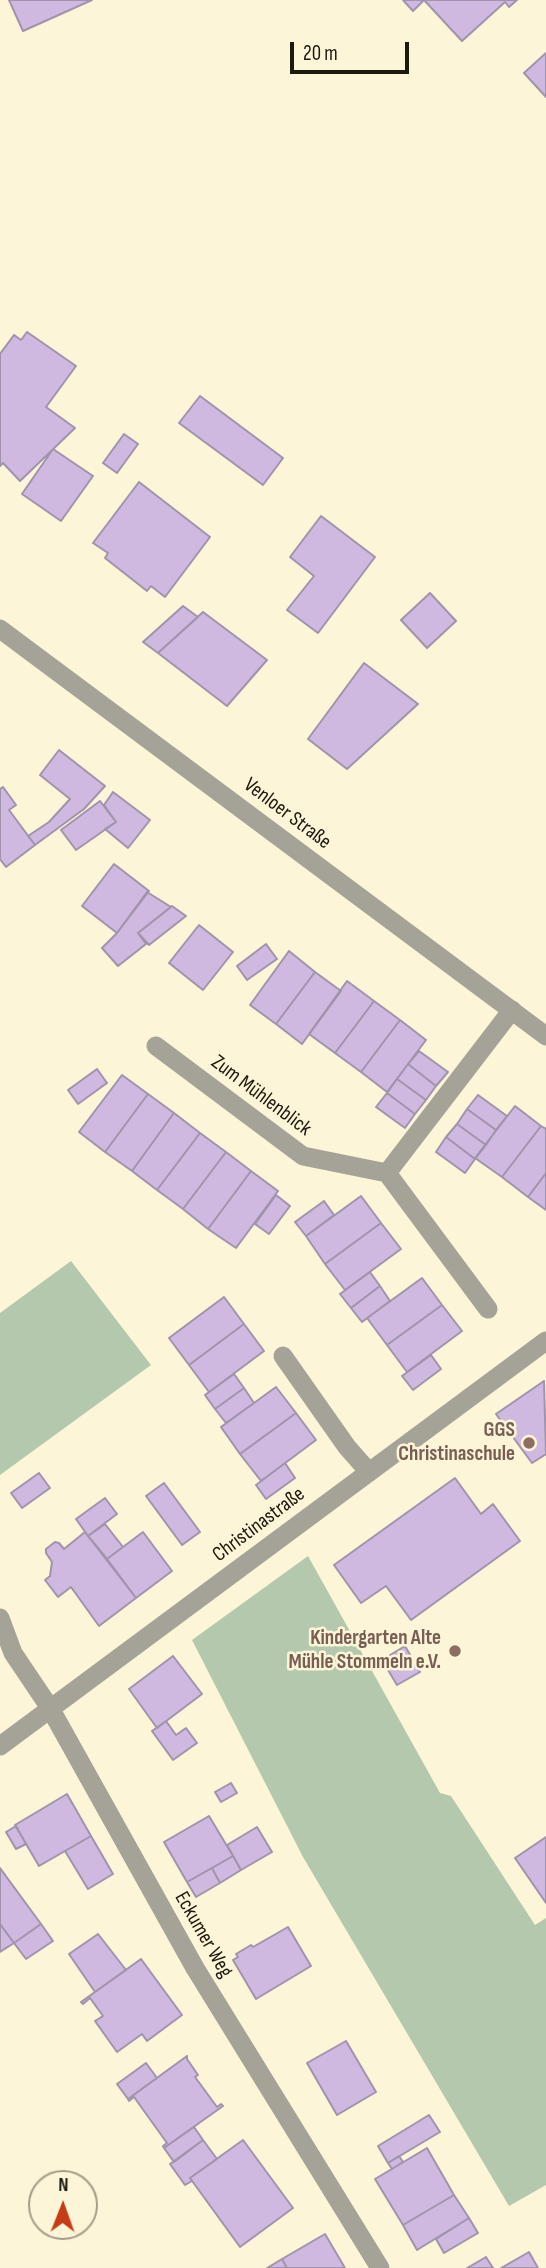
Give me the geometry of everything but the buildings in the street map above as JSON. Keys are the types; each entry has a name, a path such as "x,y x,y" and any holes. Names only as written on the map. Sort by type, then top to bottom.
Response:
{"street":[{"name":"Venloer Straße","path":"0,629 546,1036"},
{"path":"488,1309 387,1173 512,1010"},
{"name":"Zum Mühlenblick","path":"156,1046 303,1156 387,1173"},
{"name":"Christinastraße","path":"0,1746 546,1340"},
{"path":"283,1356 347,1447 369,1472"},
{"name":"Eckumer Weg","path":"0,1618 13,1653 50,1708 195,1968 380,2268"}],"green space":[{"path":"71,1261 151,1365 0,1475 0,1313"},
{"path":"308,1556 440,1793 451,1796 535,1925 546,1918 546,2185 509,2206 303,1857 192,1640"}],"place":[{"name":"GGS Christinaschule","path":"529,1443"},
{"name":"Kindergarten Alte Mühle Stommeln e.V.","path":"455,1651"}]}
